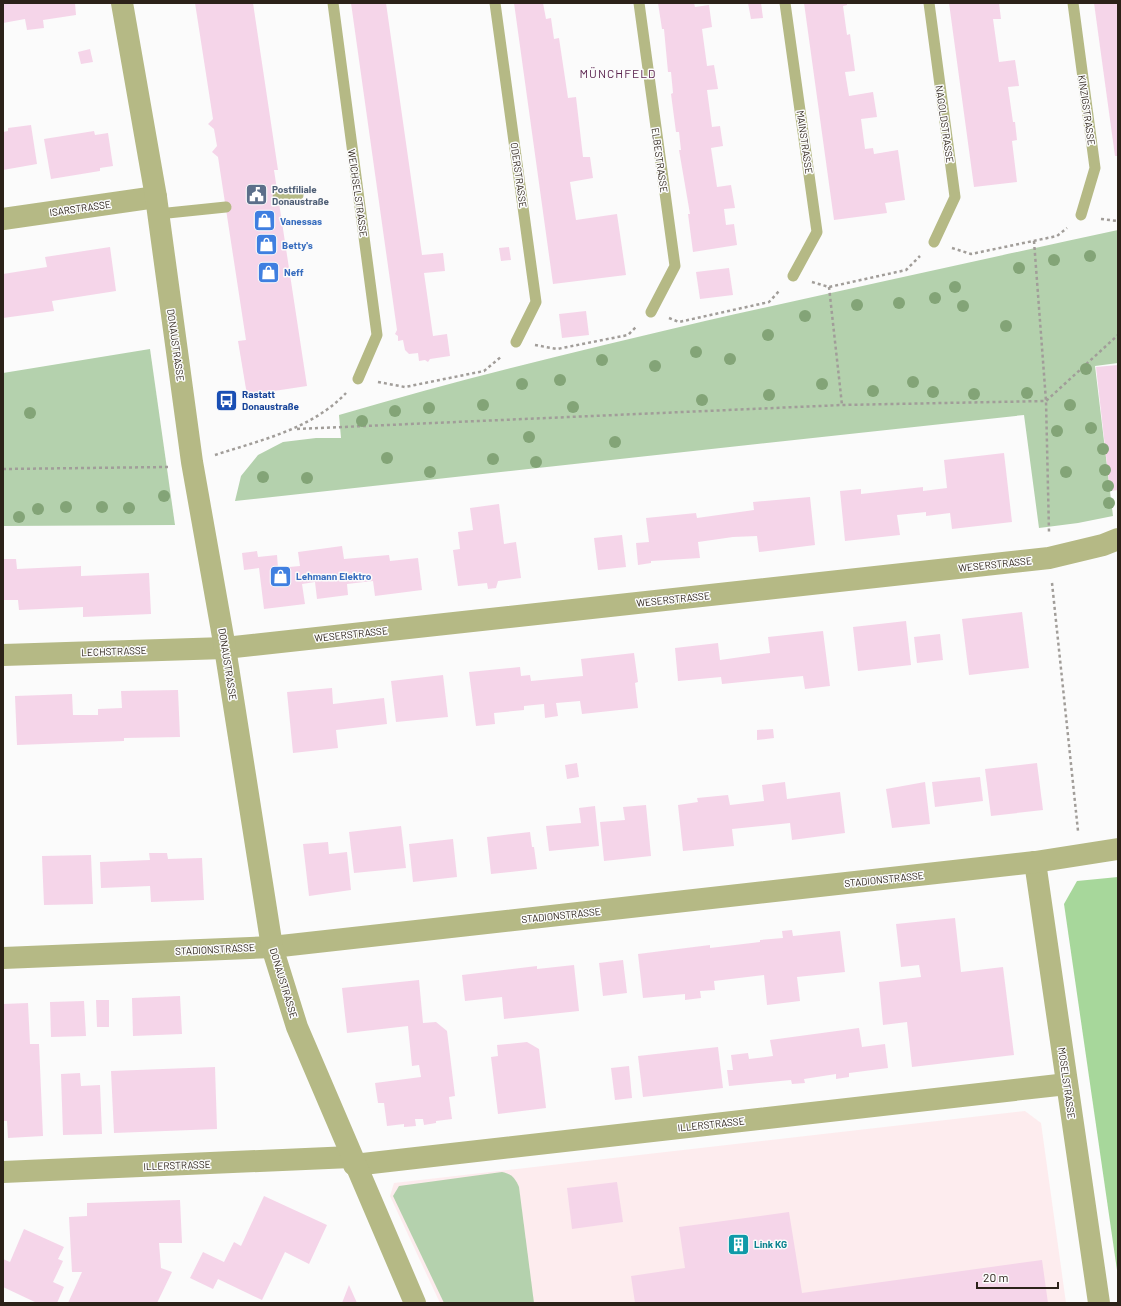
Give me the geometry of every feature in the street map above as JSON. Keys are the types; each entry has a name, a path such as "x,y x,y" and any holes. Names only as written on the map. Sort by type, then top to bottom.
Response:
{"street":[{"name":"DONAUSTRASSE","path":"122,3 157,205 192,462 225,648 272,946 297,1026 353,1161 415,1303"},
{"name":"ISARSTRASSE","path":"3,219 157,205"},
{"name":"WESERSTRASSE","path":"225,648 1049,558 1102,545 1118,539"},
{"name":"LECHSTRASSE","path":"3,655 225,648"},
{"name":"STADIONSTRASSE","path":"3,958 272,946 1035,862 1118,849"},
{"name":"MOSELSTRASSE","path":"1035,862 1099,1303"},
{"name":"ILLERSTRASSE","path":"3,1172 353,1161 1067,1084"}],"lane":[{"name":"WEICHSELSTRASSE","path":"333,3 377,336 358,379"},
{"name":"ODERSTRASSE","path":"495,3 536,302 516,342"},
{"name":"ELBESTRASSE","path":"639,3 674,266 651,312"},
{"name":"MAINSTRASSE","path":"785,3 817,232 792,276"},
{"name":"NAGOLDSTRASSE","path":"929,3 955,197 934,242"},
{"name":"KINZIGSTRASSE","path":"1073,3 1095,168 1081,215"},
{"path":"278,197 298,195"},
{"path":"157,205 226,207"}],"path":[{"path":"1034,241 1046,402 1049,558 1081,855"},
{"path":"829,287 842,405"},
{"path":"296,429 842,405 1046,402 1118,335"},
{"path":"3,469 168,467 192,462"}],"shaded area":[{"path":"1025,1111 1041,1123 1066,1303 440,1303 390,1196 394,1183"}],"green space":[{"path":"1118,230 1118,363 1095,366 1113,516 1078,523 1039,528 1024,415 235,501 241,476 258,455 283,442 316,438 341,438 339,415 476,377 705,321"},
{"path":"150,349 175,525 3,526 3,373"},
{"path":"1118,877 1118,1277 1064,904 1077,881"},
{"path":"502,1172 513,1177 519,1187 534,1303 444,1303 393,1196 399,1186"}],"building":[{"path":"3,3 75,3 76,15 43,20 44,28 27,30 25,19 3,23"},
{"path":"195,3 253,3 278,170 274,170 307,386 247,395 238,341 246,340 218,157 212,152 217,146 214,129 208,124 213,119"},
{"path":"351,3 386,3 422,255 443,253 445,271 424,273 433,336 447,334 450,356 430,359 428,362 425,360 419,361 418,353 409,354 405,350 403,340 398,341 398,336 395,334 397,330"},
{"path":"514,3 543,3 546,19 551,18 554,39 559,38 568,98 576,97 583,157 590,157 593,178 570,182 576,220 617,214 626,275 553,284"},
{"path":"658,3 694,3 695,7 709,5 712,27 702,29 707,66 714,65 718,89 707,90 712,127 720,126 723,146 711,148 717,187 731,185 735,208 724,209 726,225 734,224 737,245 693,252 688,214 690,214 679,150 681,150 679,132 676,132 671,94 673,93 671,72 668,72 664,29 662,29"},
{"path":"748,3 761,3 763,18 751,19"},
{"path":"804,3 847,3 847,5 843,6 847,35 850,34 855,71 845,72 849,96 873,92 877,117 861,119 865,149 873,148 874,154 898,150 905,200 885,203 887,213 834,220"},
{"path":"949,3 999,3 1001,19 993,19 999,62 1015,60 1019,86 1008,87 1017,140 1012,141 1017,182 974,187"},
{"path":"1094,3 1118,3 1118,156 1115,156"},
{"path":"90,49 93,62 81,64 78,52"},
{"path":"31,125 37,164 3,170 3,132 8,131 8,128"},
{"path":"94,131 95,135 108,133 113,166 100,168 100,171 51,179 44,139"},
{"path":"110,247 116,291 52,301 54,311 3,318 3,274 47,267 45,257"},
{"path":"509,247 511,260 501,261 499,248"},
{"path":"729,268 733,295 700,299 696,272"},
{"path":"586,311 589,335 562,338 559,314"},
{"path":"1118,365 1118,490 1110,491 1096,367"},
{"path":"1004,453 1012,522 952,529 950,513 926,516 926,512 897,515 900,535 845,541 840,491 861,489 861,494 923,487 923,491 947,488 944,460"},
{"path":"810,497 815,545 759,552 757,536 733,537 698,542 700,558 651,561 651,563 638,565 636,543 649,542 646,518 696,513 697,518 754,510 753,502"},
{"path":"499,504 504,544 516,542 521,578 498,581 496,588 488,589 487,583 458,586 453,550 460,549 458,532 473,530 470,508"},
{"path":"622,535 626,567 598,570 594,538"},
{"path":"342,546 344,559 389,555 390,561 418,558 422,590 375,596 373,581 347,584 348,595 317,599 315,582 302,584 305,604 264,609 259,568 244,570 242,553 257,551 258,557 277,555 278,568 300,566 298,552"},
{"path":"3,559 16,559 17,569 81,566 81,576 149,573 151,614 83,617 83,607 19,610 18,600 3,600"},
{"path":"1022,612 1029,668 969,675 962,619"},
{"path":"906,621 911,665 858,671 853,627"},
{"path":"823,631 830,686 805,689 803,676 722,684 721,677 678,681 675,648 718,643 720,660 770,653 768,637"},
{"path":"940,634 943,660 917,663 914,637"},
{"path":"634,653 638,682 635,683 638,708 582,714 580,701 556,703 558,716 545,718 544,704 524,706 524,710 494,713 495,724 476,726 469,672 520,667 521,676 530,675 531,681 583,676 581,659"},
{"path":"443,675 448,717 396,722 391,681"},
{"path":"332,688 333,704 384,698 387,724 336,730 338,748 293,753 287,692"},
{"path":"178,690 180,737 124,738 124,741 17,745 15,696 72,694 73,715 98,715 98,709 122,708 121,691"},
{"path":"773,729 774,738 757,740 757,730"},
{"path":"577,763 579,777 567,779 565,765"},
{"path":"1037,763 1043,810 991,816 985,769"},
{"path":"980,777 983,801 935,807 932,782"},
{"path":"785,782 787,799 840,792 845,833 792,840 790,823 732,829 734,846 683,851 678,805 698,802 697,798 728,795 730,805 764,801 762,785"},
{"path":"925,782 930,824 892,828 886,789"},
{"path":"646,805 651,856 604,861 600,822 625,820 623,807"},
{"path":"595,806 599,846 549,851 546,826 581,823 579,808"},
{"path":"401,826 406,868 354,873 349,832"},
{"path":"530,832 537,869 491,874 487,837"},
{"path":"453,839 457,877 413,882 409,844"},
{"path":"328,842 329,854 347,852 351,890 309,896 303,844"},
{"path":"149,853 167,853 168,859 202,858 204,900 151,902 150,886 101,888 100,862 150,860"},
{"path":"91,855 93,904 44,905 42,856"},
{"path":"955,918 961,972 1003,967 1014,1055 912,1067 907,1022 883,1025 879,982 921,977 919,965 901,967 896,924"},
{"path":"792,930 793,936 840,931 845,972 797,977 800,1001 767,1005 764,975 714,981 715,990 700,991 701,998 685,1000 685,994 643,998 638,954 710,945 710,948 760,942 760,940 783,938 782,931"},
{"path":"623,960 627,993 603,996 599,963"},
{"path":"574,965 579,1011 504,1019 502,997 465,1001 462,975 537,966 537,969"},
{"path":"419,980 423,1023 436,1022 447,1031 455,1096 449,1097 452,1119 436,1121 436,1123 424,1125 423,1119 415,1119 416,1126 404,1127 404,1124 387,1126 384,1103 378,1103 375,1083 421,1077 419,1065 412,1066 408,1026 347,1033 342,988"},
{"path":"180,996 182,1034 133,1036 132,998"},
{"path":"96,1000 109,1000 109,1027 97,1027"},
{"path":"84,1001 86,1036 51,1037 50,1002"},
{"path":"28,1003 30,1044 39,1044 43,1136 8,1138 7,1121 3,1121 3,1004"},
{"path":"859,1028 862,1047 885,1044 888,1068 849,1073 849,1077 836,1079 836,1074 804,1079 805,1083 792,1084 791,1080 729,1086 727,1070 733,1070 731,1055 748,1053 749,1059 773,1056 770,1040"},
{"path":"527,1042 539,1049 546,1108 498,1114 491,1057 498,1056 497,1045"},
{"path":"718,1047 723,1088 643,1097 638,1056"},
{"path":"629,1066 632,1098 615,1100 611,1068"},
{"path":"215,1067 217,1129 114,1133 111,1071"},
{"path":"80,1073 81,1086 100,1085 102,1134 63,1135 61,1074"},
{"path":"617,1182 623,1222 572,1229 567,1188"},
{"path":"264,1196 327,1225 309,1264 285,1252 262,1300 218,1279 213,1289 190,1278 203,1252 224,1262 234,1242 241,1246"},
{"path":"180,1200 182,1243 159,1243 161,1268 172,1272 157,1303 68,1303 82,1272 72,1272 69,1217 87,1216 87,1203"},
{"name":"Link KG","path":"789,1212 802,1293 1042,1260 1048,1303 635,1303 631,1276 685,1268 679,1227"},
{"path":"24,1229 64,1247 58,1259 63,1261 53,1282 64,1287 57,1303 37,1303 3,1287 3,1259 10,1262"},
{"path":"349,1285 357,1303 342,1303"}],"place":[{"name":"Postfiliale Donaustraße","path":"257,195"},
{"name":"Vanessas","path":"264,221"},
{"name":"Betty's","path":"267,245"},
{"name":"Neff","path":"269,272"},
{"name":"Rastatt Donaustraße","path":"227,400"},
{"name":"Lehmann Elektro","path":"281,576"},
{"name":"Link KG","path":"738,1244"}],"district":[{"name":"MÜNCHFELD","path":"618,74"}]}
